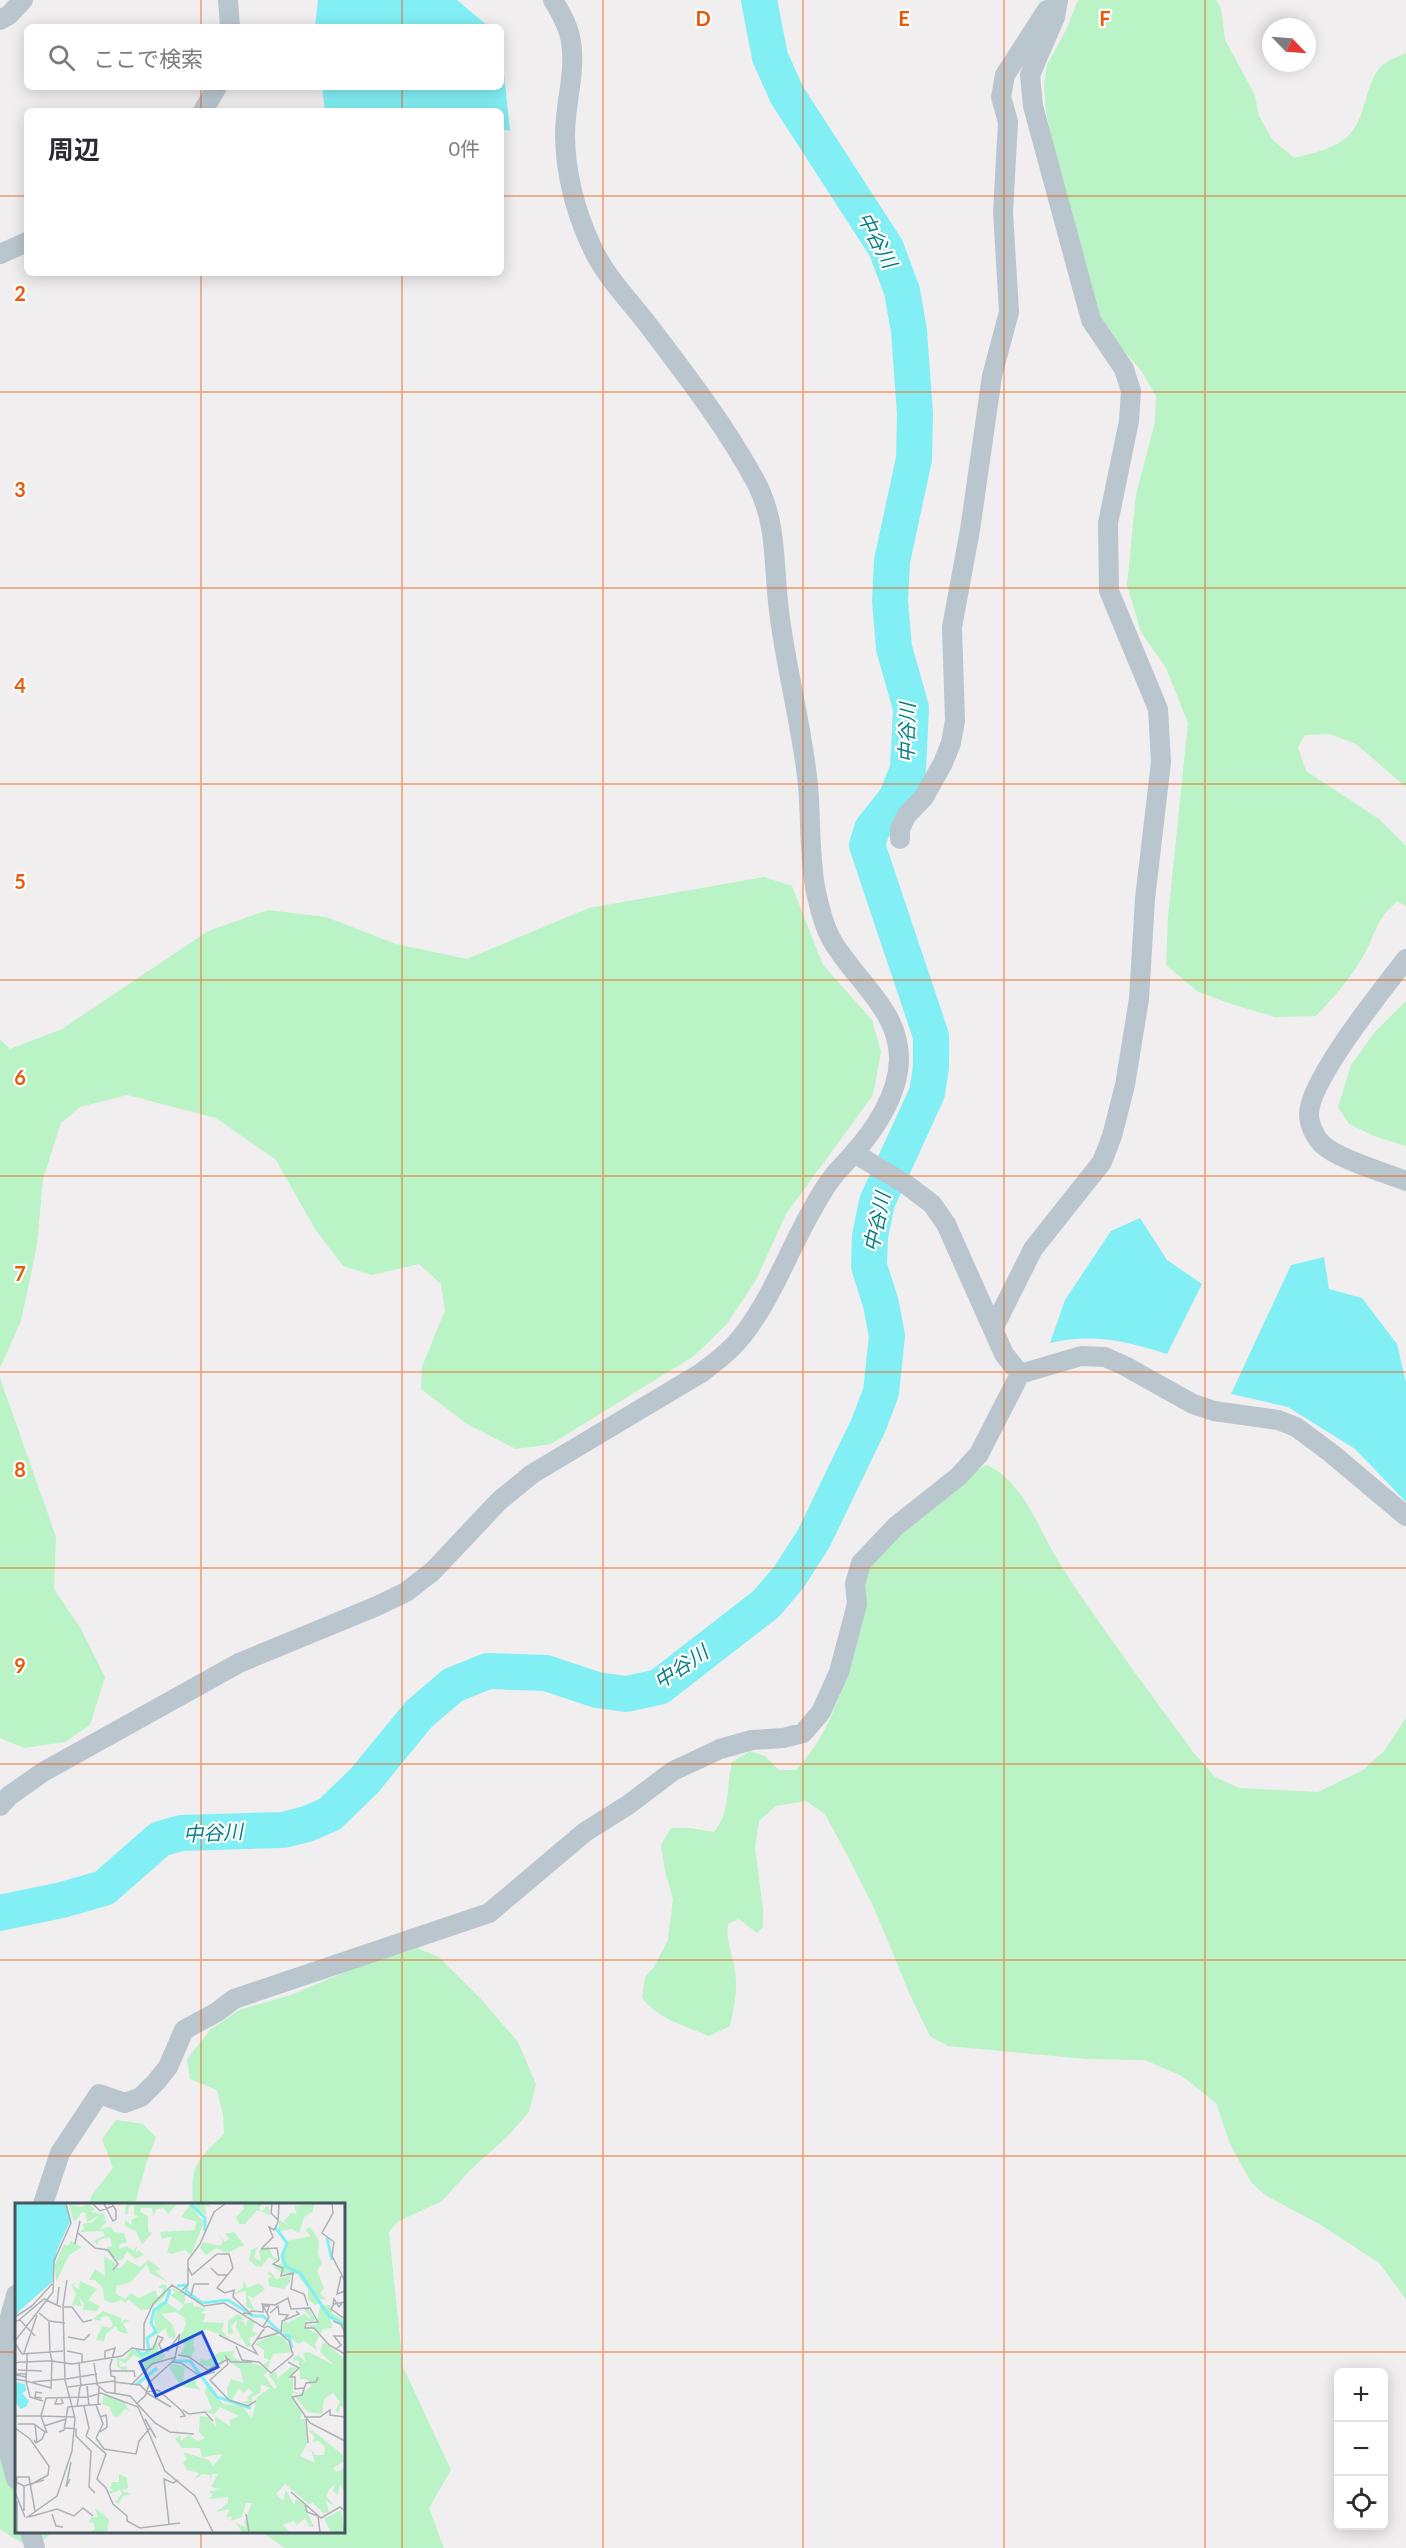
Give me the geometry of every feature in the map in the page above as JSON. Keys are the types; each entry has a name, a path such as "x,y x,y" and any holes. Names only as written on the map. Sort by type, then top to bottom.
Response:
{"street":[{"path":"0,20 9,15 23,0"},
{"path":"228,0 230,24"},
{"path":"0,1806 9,1796 43,1772 239,1663 406,1592 433,1571 492,1507 532,1474 701,1373 728,1353 746,1331 761,1307 793,1243 833,1175 871,1131 888,1102 899,1062 896,1040 878,1000 832,940 821,915 815,885 808,783 781,628 775,578 775,542 769,512 756,484 704,402 674,359 614,282 592,248 577,209 569,175 565,135 571,42 563,18 553,0"},
{"path":"993,1329 1033,1249 1102,1162 1112,1136 1125,1085 1139,999 1145,899 1161,762 1158,709 1109,591 1108,523 1129,422 1131,391 1124,369 1090,321 1033,106 1030,75 1055,16 1056,0"},
{"path":"900,840 900,829 906,816 924,797 943,763 951,743 955,721 952,627 970,530 992,376 1008,312 1003,212 1008,122 1001,97 1005,75 1056,0"},
{"path":"205,108 215,90"},
{"path":"0,254 24,243"},
{"path":"1406,959 1358,1022 1334,1059 1312,1099 1309,1115 1314,1131 1322,1144 1332,1152 1406,1181"},
{"path":"854,1153 907,1185 932,1204 946,1224 1004,1354 1020,1374"},
{"path":"45,2203 60,2153 99,2094 125,2103 141,2097 168,2067 184,2030 217,2012 234,1999 489,1912 585,1832 628,1805 673,1771 720,1749 752,1740 783,1738 803,1733 821,1712 839,1672 857,1604 855,1584 861,1563 896,1526 958,1476 979,1454 1020,1374 1081,1356 1105,1357 1193,1404 1214,1412 1278,1420 1296,1427 1406,1515"},
{"path":"15,2299 3,2343 10,2456 15,2476"},
{"path":"30,2533 35,2548"}],"green space":[{"path":"1078,0 1216,0 1221,8 1225,40 1255,95 1259,116 1272,139 1294,158 1331,147 1350,134 1360,117 1369,87 1378,70 1385,63 1406,53 1406,787 1356,744 1330,734 1305,735 1298,747 1306,771 1379,819 1406,846 1406,907 1398,901 1384,914 1356,968 1316,1016 1275,1017 1231,1004 1197,991 1166,965 1168,917 1188,723 1166,668 1141,632 1127,585 1136,494 1155,422 1156,396 1140,369 1102,328 1068,222 1046,111 1044,85 1047,65 1066,30"},
{"path":"764,877 792,886 823,965 872,1020 881,1052 873,1095 786,1214 756,1280 726,1325 694,1356 551,1444 516,1449 467,1424 421,1389 422,1367 445,1310 441,1284 419,1264 372,1275 343,1266 315,1229 276,1160 216,1118 127,1095 80,1107 61,1123 43,1179 37,1245 21,1321 0,1368 0,1039 10,1049 62,1029 208,931 268,910 326,917 396,944 467,959 589,908"},
{"path":"1406,1001 1406,1146 1374,1136 1349,1124 1338,1107 1351,1065 1374,1033"},
{"path":"0,1378 56,1537 54,1589 81,1629 105,1677 90,1725 65,1742 24,1748 0,1738"},
{"path":"987,1465 1011,1483 1021,1496 1060,1564 1092,1612 1193,1752 1215,1777 1239,1788 1318,1792 1363,1770 1384,1751 1406,1718 1406,2299 1379,2263 1321,2225 1265,2195 1251,2182 1230,2144 1216,2103 1182,2076 1145,2060 1086,2059 948,2046 930,2036 874,1908 846,1853 825,1814 806,1801 776,1806 759,1821 755,1848 763,1909 763,1927 757,1933 739,1919 728,1924 728,1939 735,1969 736,1986 730,2026 709,2036 664,2017 642,1998 645,1977 654,1967 668,1940 673,1899 661,1845 671,1828 714,1832 726,1807 732,1762 750,1751 765,1756 779,1770 796,1770 810,1754 831,1718 845,1679 870,1568 880,1554 905,1529 974,1472"},
{"path":"417,1948 439,1957 480,1998 518,2042 536,2084 529,2112 507,2137 470,2170 442,2201 397,2222 389,2232 403,2367 451,2470 429,2508 444,2548 285,2548 263,2533 345,2533 345,2203 193,2203 193,2180 197,2164 224,2134 223,2115 217,2090 190,2079 187,2059 210,2030 239,2010 291,1995 362,1965"},
{"path":"116,2120 143,2124 156,2137 135,2203 89,2203 92,2195 113,2168 102,2139"},
{"path":"15,2390 15,2533 51,2533 35,2548 0,2529 0,2419"}],"water":[{"path":"318,0 457,0 485,24 315,24"},
{"path":"504,74 510,131 504,130 504,108 325,108 322,90 504,90"},
{"path":"1140,1218 1167,1260 1202,1284 1167,1354 1109,1340 1081,1339 1050,1343 1065,1300 1111,1231"},
{"path":"1324,1257 1329,1289 1362,1298 1397,1344 1406,1382 1406,1502 1355,1449 1288,1407 1231,1394 1291,1265"}],"waterway":[{"name":"中谷川","path":"0,1913 62,1900 104,1888 160,1839 181,1833 283,1830 307,1824 330,1814 365,1780 419,1714 453,1685 488,1671 546,1673 597,1690 626,1694 659,1687 766,1604 789,1577 814,1538 869,1424 881,1392 887,1336 881,1304 869,1266 870,1236 877,1202 927,1093 931,1067 931,1036 867,845 872,829 896,799 908,769 911,708 894,648 890,601 892,561 914,459 915,414 909,331 902,291 886,248 787,95 770,57 759,0"}]}
